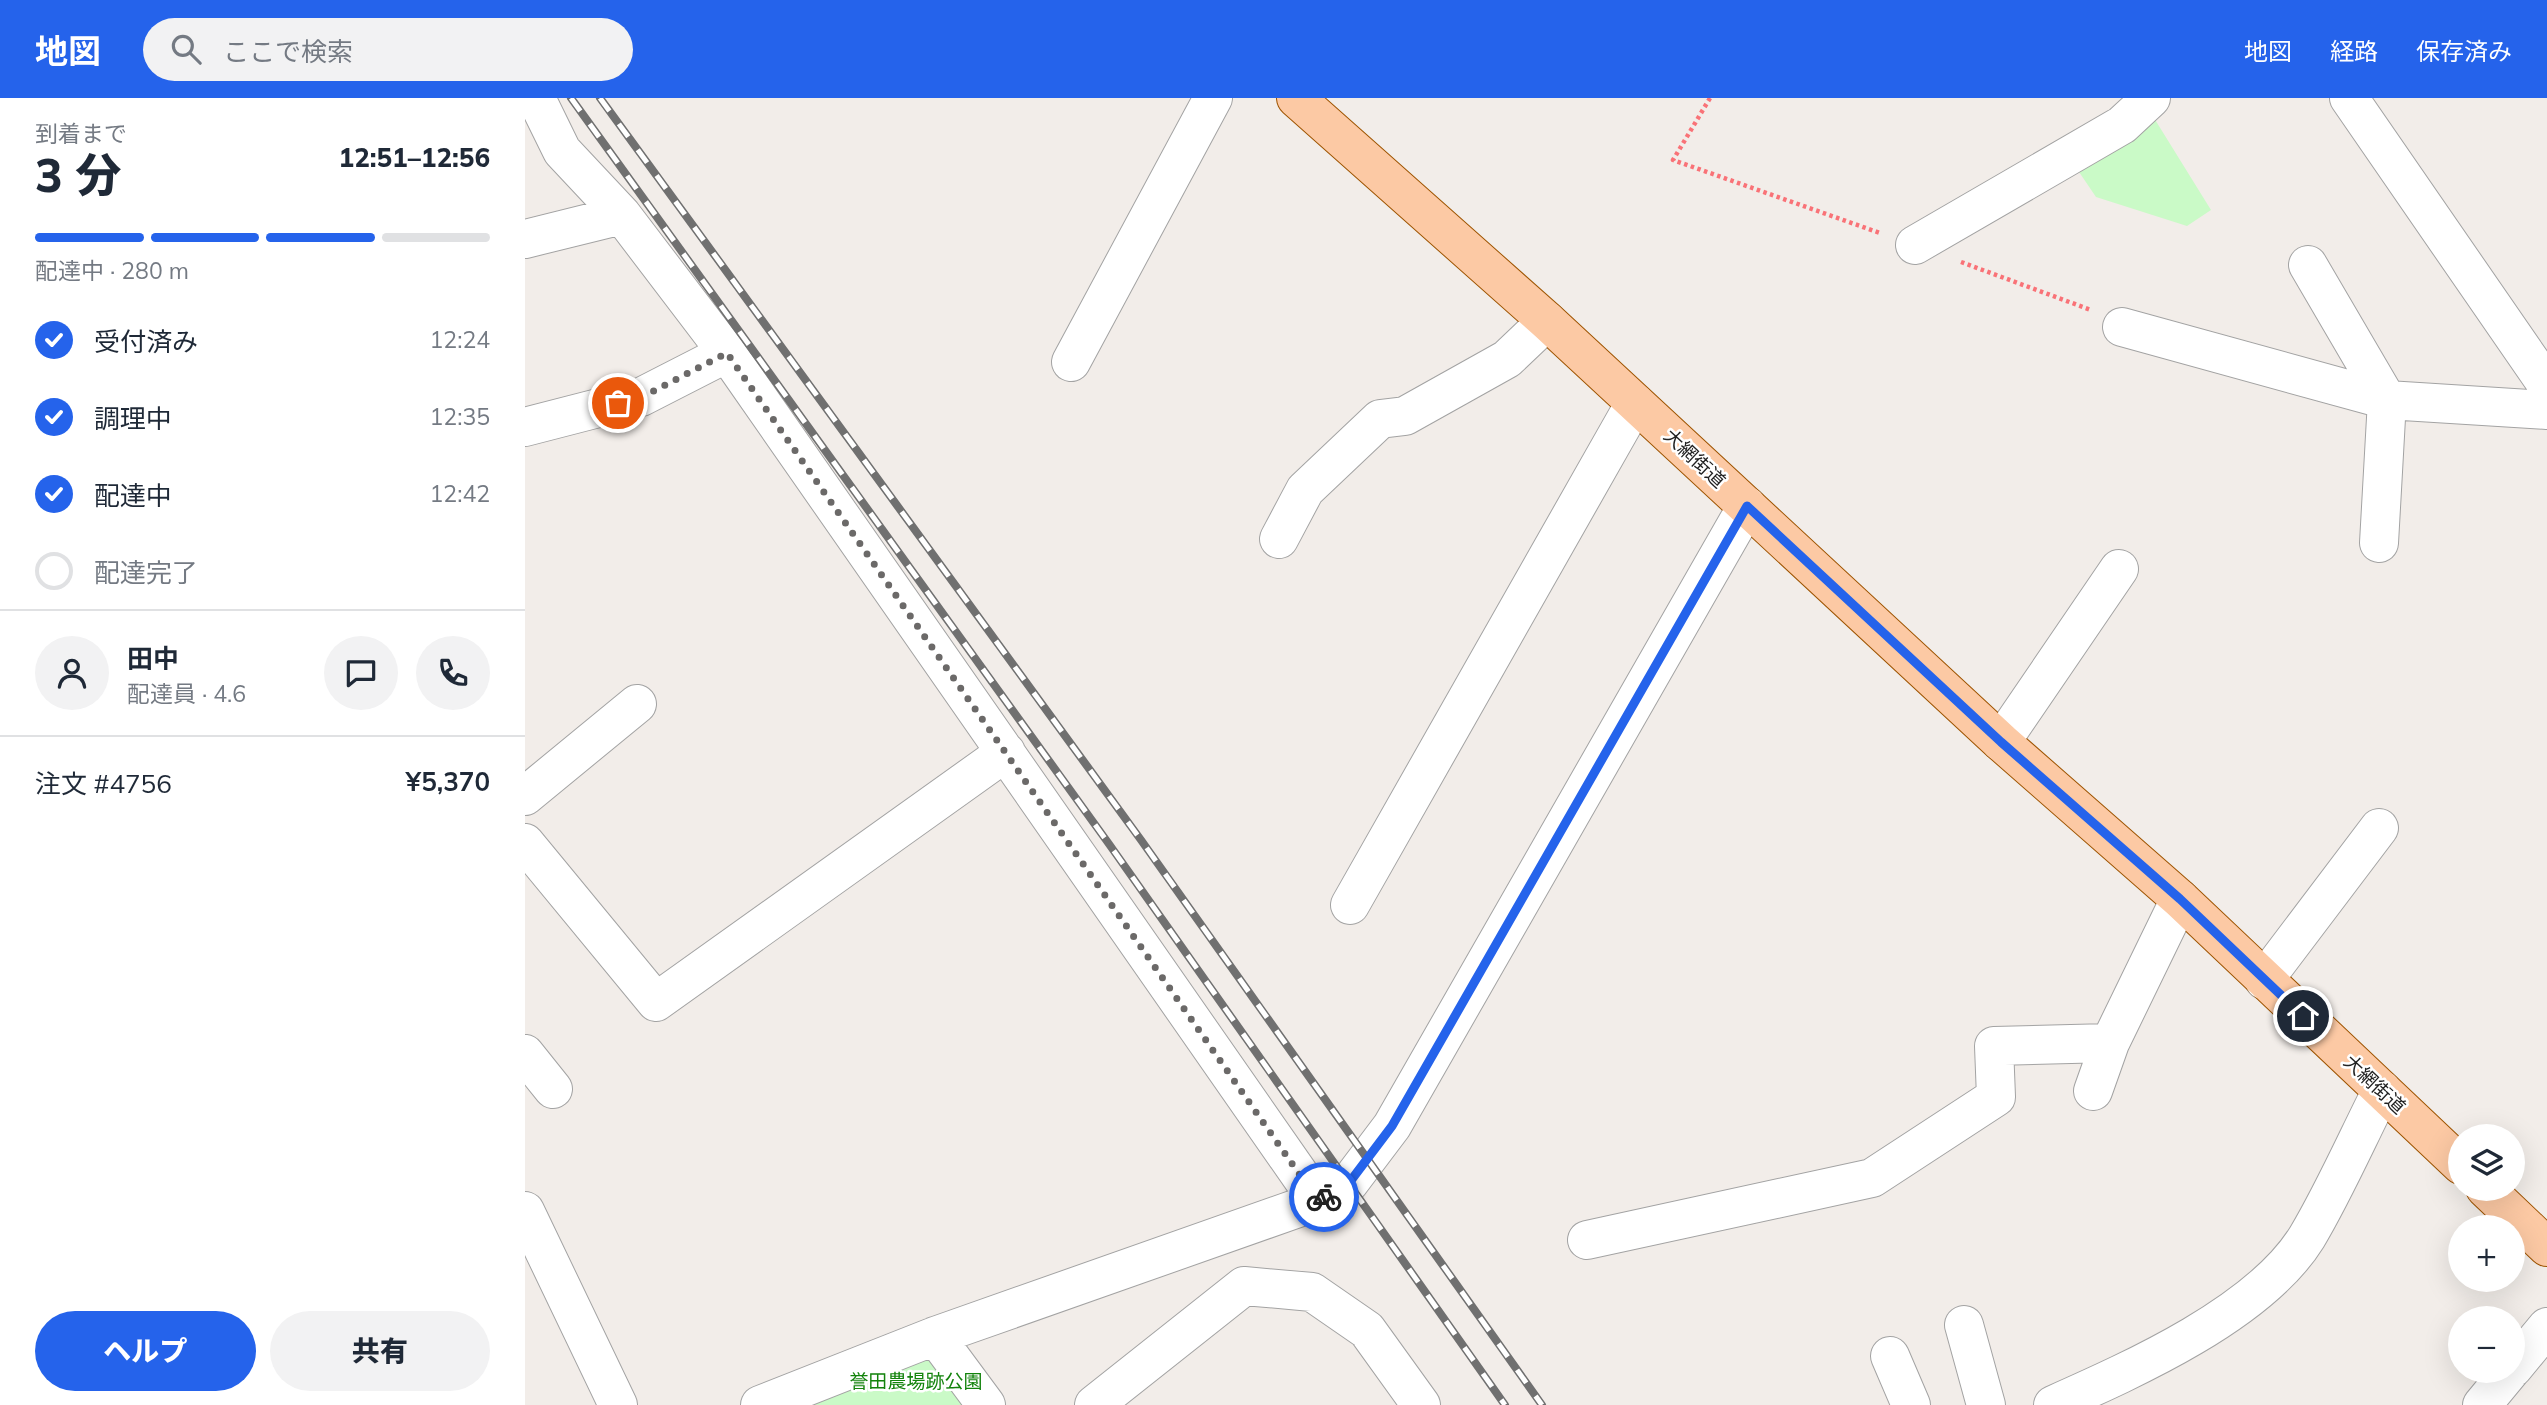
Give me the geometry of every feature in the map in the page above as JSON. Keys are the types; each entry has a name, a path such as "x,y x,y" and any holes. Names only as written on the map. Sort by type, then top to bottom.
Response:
{"main road":[{"name":"大網街道","path":"1296,98 1546,321 2001,742 2180,899 2448,1153"},
{"path":"2499,1201 2547,1247"}],"street":[{"path":"536,98 562,151 622,215 727,353 1318,1201"},
{"path":"1070,362 1213,98"},
{"path":"1915,245 2122,125 2151,98"},
{"path":"2349,98 2547,385"},
{"path":"525,239 622,215"},
{"path":"2308,265 2387,400 2379,543"},
{"path":"1279,539 1305,490 1380,419 1405,416 1507,359 1546,321"},
{"path":"2122,327 2387,400 2547,410"},
{"path":"525,427 642,397 727,353"},
{"path":"1350,905 1635,403"},
{"path":"760,1405 935,1336 1318,1201 1349,1183 1392,1126 1747,506"},
{"path":"2001,742 2119,569"},
{"path":"525,796 637,704"},
{"path":"525,842 656,1002 1006,752"},
{"path":"2264,980 2379,828"},
{"path":"2093,1091 2110,1043 2180,899"},
{"path":"1587,1240 1872,1178 1996,1097 1994,1045 2110,1043"},
{"path":"525,1054 553,1089"},
{"path":"2053,1405 2107,1381 2228,1316 2279,1271 2306,1238 2382,1090"},
{"path":"525,1211 618,1405"},
{"path":"1094,1405 1244,1286 1312,1292 1367,1330 1421,1405"},
{"path":"1964,1325 1986,1405"},
{"path":"2525,1353 2547,1327"},
{"path":"935,1336 986,1405"},
{"path":"1889,1356 1911,1405"},
{"path":"2482,1405 2500,1383"}],"path":[{"path":"1673,160 1710,98"}],"green space":[{"path":"2154,118 2211,210 2187,226 2096,197 2075,166"},
{"name":"誉田農場跡公園","path":"915,1356 934,1361 967,1405 793,1405"}],"railway":[{"path":"571,98 1109,844 1505,1405"},
{"path":"600,98 1141,840 1542,1405"}],"way so far":[{"path":"618,403 642,397 727,353 1318,1201 1324,1197"}],"route":[{"path":"1324,1197 1349,1183 1392,1126 1747,506 2001,742 2180,899 2303,1016"}]}
